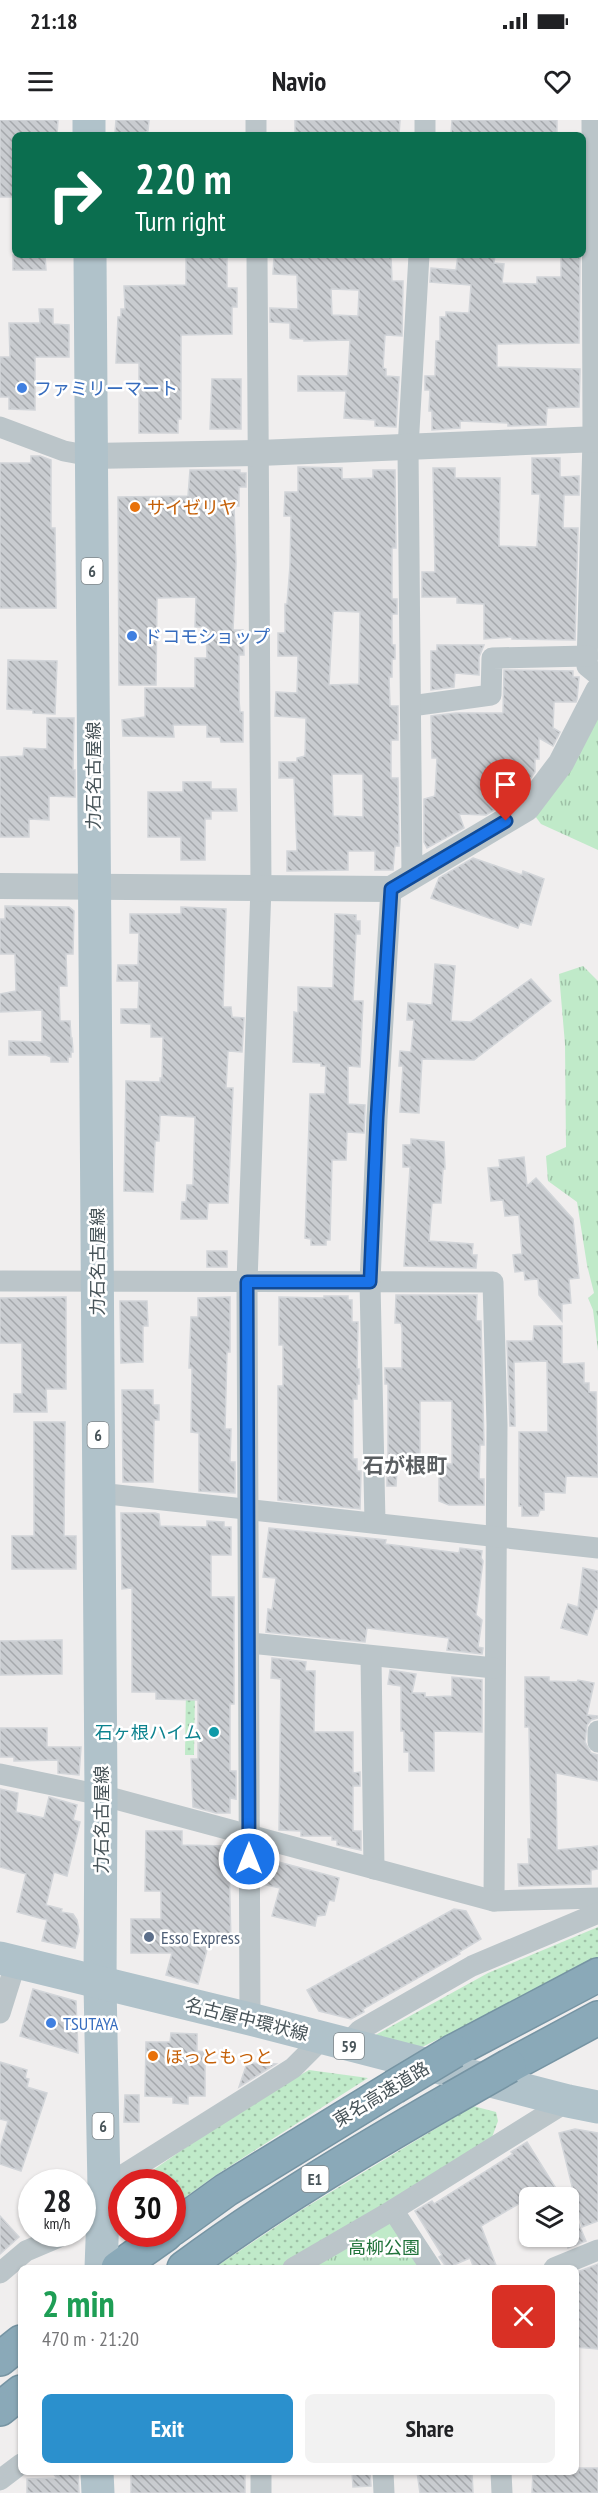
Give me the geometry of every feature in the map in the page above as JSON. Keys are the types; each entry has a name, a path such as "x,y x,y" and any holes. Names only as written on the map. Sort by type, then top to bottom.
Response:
{"highway":[{"name":"東名高速道路","path":"186,2219 226,2190 393,2087 454,2051 598,1975"},
{"name":"E1","path":"188,2265 245,2223 343,2161 598,2018"},
{"path":"117,2265 146,2247"},
{"path":"0,2359 18,2344"},
{"path":"0,2409 18,2394"}],"main road":[{"name":"力石名古屋線","path":"90,258 101,1795 97,2211 113,2265"},
{"name":"名古屋中環状線","path":"8,1960 588,2103"},
{"path":"97,2475 98,2493"}],"street":[{"path":"592,120 595,439 587,666 598,675"},
{"path":"250,2019 247,1282 261,887 258,258"},
{"path":"375,1523 370,1282 377,1118 402,883 411,706 408,448 419,258"},
{"path":"0,427 64,451 91,456 408,448 595,439"},
{"path":"411,706 491,695 492,657 588,656"},
{"path":"0,886 261,887 402,883 527,808 561,763 598,691"},
{"path":"0,1281 493,1282 497,1425 494,1901"},
{"path":"99,1493 598,1548"},
{"path":"250,1643 494,1668"},
{"path":"371,1657 374,1869"},
{"path":"598,1731 598,1742"},
{"path":"0,1774 101,1795 494,1901 598,1898"},
{"path":"97,2211 292,2068 334,2042 360,2030 472,1966 598,1913"},
{"path":"0,2013 8,1960"},
{"path":"298,2265 588,2103"},
{"path":"393,2210 429,2265"},
{"path":"0,2273 26,2251 35,2247"},
{"path":"561,2265 598,2250"},
{"path":"0,2480 18,2466"},
{"path":"261,2475 261,2493"},
{"path":"383,2475 384,2493"},
{"path":"501,2475 502,2493"}],"green space":[{"path":"598,714 598,850 541,824 535,816"},
{"path":"583,966 598,981 598,1351 593,1310 588,1298 594,1293 577,1202 548,1181 546,1156 566,1147 565,1044 559,974"},
{"path":"186,1687 195,1688 194,1755 185,1755"},
{"path":"598,1927 598,1961 416,2050 370,2038 488,1973"},
{"path":"309,2070 368,2078 186,2197 186,2169 155,2169 238,2111"},
{"path":"473,2106 496,2112 498,2121 491,2140 391,2204 283,2265 218,2265 298,2212"},
{"name":"高柳公園","path":"385,2222 394,2224 420,2265 311,2265"}],"building":[{"path":"0,120 58,120 57,132 12,132 12,197 0,197"},
{"path":"116,120 149,120 146,132 115,132"},
{"path":"295,120 400,120 399,132 295,132"},
{"path":"452,120 557,120 557,132 451,132"},
{"path":"13,258 45,258 46,270 13,270"},
{"path":"186,258 227,258 227,288 237,288 237,307 232,307 232,334 181,335 181,419 178,419 178,433 139,433 139,363 116,363 118,317 121,317 121,309 125,309 124,286 186,285"},
{"path":"274,258 391,258 392,281 403,281 402,336 385,335 383,368 386,369 386,376 399,377 396,427 375,426 375,420 344,418 346,391 298,391 298,376 348,376 350,340 304,341 304,339 293,339 290,338 290,323 270,322 270,308 298,309 297,275 273,274","holes":["331,289 359,290 358,316 332,315"]},
{"path":"458,258 495,258 494,263 504,264 502,283 537,284 537,277 561,277 561,258 580,258 579,343 497,344 497,367 580,369 579,407 547,408 546,425 508,426 508,423 460,421 460,428 432,430 432,411 429,411 430,390 425,390 425,376 435,376 436,341 440,341 440,317 446,317 446,312 469,313 471,285 430,282 431,268 456,270"},
{"path":"39,309 53,309 53,324 69,325 69,357 35,357 35,410 9,409 9,397 0,397 0,357 10,357 9,323 40,323"},
{"path":"212,379 241,379 241,429 210,429"},
{"path":"31,456 51,460 51,528 55,528 56,608 0,608 0,463 31,463"},
{"path":"532,458 560,458 560,477 579,476 579,495 564,495 563,528 578,528 575,640 512,639 512,637 484,639 484,604 457,603 457,597 422,597 422,572 435,572 433,468 455,468 455,478 500,478 499,546 537,547 540,494 532,494"},
{"path":"298,467 342,468 342,479 373,478 373,470 395,470 396,548 392,548 392,599 397,599 397,614 392,614 392,645 395,645 395,659 392,659 392,677 389,677 390,706 398,706 398,740 391,740 391,778 398,778 399,846 395,846 393,870 375,870 375,851 348,851 348,870 287,871 287,851 297,851 294,778 279,778 279,762 297,762 297,758 305,756 306,718 275,716 276,692 297,693 298,656 278,656 278,633 285,633 285,604 287,604 290,566 291,516 284,516 285,492 298,492","holes":["333,611 360,612 359,684 329,685","332,774 363,774 363,817 333,816"]},
{"path":"190,470 240,470 240,473 246,473 246,487 239,487 239,506 234,506 236,563 233,630 243,630 244,655 239,655 239,700 240,712 243,712 243,742 221,742 220,737 207,737 207,725 173,725 174,737 123,736 122,720 145,717 145,688 195,688 195,658 207,658 206,627 195,627 196,597 157,598 156,685 119,685 118,497 188,496"},
{"path":"437,645 484,645 479,657 479,675 455,673 454,687 431,690 431,651 437,651"},
{"path":"8,660 57,661 55,714 7,709"},
{"path":"504,670 573,671 573,677 579,677 576,702 554,702 553,728 560,732 553,746 539,738 539,759 535,759 535,772 527,783 508,783 516,797 486,815 459,814 464,828 427,848 424,842 424,799 435,796 437,758 432,758 431,716 456,713 503,713"},
{"path":"47,718 74,718 75,797 49,796 49,820 29,819 29,837 0,837 0,757 23,756 24,748 47,749"},
{"path":"183,782 211,782 211,789 236,789 237,811 211,811 211,819 205,819 205,860 181,860 181,837 148,837 148,792 183,792"},
{"path":"473,858 522,875 523,871 544,879 531,925 520,922 518,928 431,898 439,878"},
{"path":"5,906 69,907 74,911 73,954 66,954 67,986 59,986 60,1021 70,1021 73,1052 71,1052 71,1057 68,1057 68,1062 51,1062 51,1057 46,1055 9,1055 9,1041 42,1042 42,1010 0,1012 0,994 16,991 15,954 0,954 0,919 5,919"},
{"path":"181,907 226,909 223,1007 231,1007 232,1017 244,1018 242,1052 228,1051 226,1088 233,1088 228,1203 208,1203 207,1219 181,1219 182,1202 186,1202 187,1185 193,1185 195,1117 160,1115 159,1141 155,1141 153,1192 124,1191 126,1081 160,1082 163,1037 151,1037 151,1024 121,1023 121,1009 138,1009 139,981 117,981 118,965 138,965 139,933 130,933 130,914 181,914"},
{"path":"335,914 356,915 356,921 360,921 360,934 356,934 353,1001 363,1001 360,1067 348,1066 348,1104 365,1105 364,1133 347,1132 346,1160 332,1160 330,1240 326,1240 326,1245 311,1245 311,1239 305,1238 310,1094 325,1094 326,1066 321,1066 321,1063 293,1062 294,1012 298,1013 298,987 333,988"},
{"path":"435,964 455,966 451,1021 471,1022 531,979 551,1001 474,1060 422,1059 419,1113 400,1112 403,1066 399,1066 400,1051 411,1052 414,1020 407,1020 408,1003 432,1005"},
{"path":"411,1139 444,1142 445,1169 443,1169 441,1203 432,1203 429,1241 473,1244 472,1255 477,1255 476,1268 404,1266 410,1167 403,1167 403,1145 411,1145"},
{"path":"524,1157 527,1186 536,1178 573,1219 579,1278 569,1279 571,1303 562,1304 562,1321 539,1295 538,1279 525,1280 524,1271 515,1272 513,1255 522,1254 519,1215 505,1216 503,1200 491,1201 488,1168 500,1167 499,1160"},
{"path":"207,1251 227,1251 227,1267 207,1267"},
{"path":"396,1295 477,1295 476,1321 481,1321 484,1445 480,1445 479,1479 484,1479 484,1505 449,1505 439,1501 439,1464 452,1464 452,1401 420,1401 420,1463 388,1465 388,1384 385,1384 385,1368 402,1368 402,1328 401,1323 395,1323"},
{"path":"324,1296 348,1296 348,1300 352,1300 352,1322 358,1322 359,1384 357,1384 357,1399 353,1399 353,1459 357,1459 357,1471 361,1471 360,1509 278,1500 278,1386 283,1386 283,1345 279,1345 279,1297 324,1298"},
{"path":"66,1297 66,1389 46,1389 47,1412 14,1412 14,1394 22,1394 22,1343 0,1343 0,1298"},
{"path":"230,1297 230,1352 227,1352 225,1429 231,1429 230,1462 235,1462 235,1493 199,1491 199,1433 191,1432 192,1368 189,1368 191,1317 198,1317 198,1298"},
{"path":"120,1301 147,1301 148,1326 143,1326 143,1362 121,1363"},
{"path":"534,1326 562,1326 562,1364 584,1363 584,1383 589,1383 589,1392 596,1392 598,1477 566,1476 565,1493 544,1492 544,1510 540,1510 538,1516 522,1516 522,1506 519,1506 519,1432 548,1432 547,1361 514,1362 515,1426 510,1426 507,1341 533,1341"},
{"path":"122,1390 153,1390 153,1405 159,1405 159,1420 154,1420 153,1482 123,1482"},
{"path":"34,1422 65,1422 64,1536 76,1536 76,1569 12,1569 12,1536 34,1536"},
{"path":"397,1469 396,1486 387,1486 387,1470"},
{"path":"121,1513 159,1514 160,1526 207,1527 207,1521 224,1522 224,1527 231,1527 231,1555 211,1555 211,1597 234,1597 234,1704 230,1704 230,1771 236,1771 236,1799 230,1798 230,1813 216,1813 193,1807 191,1759 198,1759 198,1700 156,1699 156,1692 132,1692 132,1588 122,1589"},
{"path":"269,1528 386,1540 385,1544 459,1553 460,1548 482,1551 483,1561 476,1615 482,1620 478,1647 483,1648 482,1654 447,1650 449,1638 367,1628 365,1642 266,1632 268,1609 272,1610 276,1578 263,1577"},
{"path":"583,1568 598,1571 598,1609 595,1609 587,1635 561,1628 568,1604 578,1607"},
{"path":"62,1640 62,1674 0,1675 0,1641"},
{"path":"272,1658 306,1662 305,1671 315,1671 314,1732 353,1732 353,1773 360,1772 360,1786 353,1786 353,1831 361,1831 361,1850 337,1845 337,1840 332,1840 332,1836 301,1836 301,1831 279,1830 281,1679 271,1678"},
{"path":"390,1670 416,1674 412,1693 425,1693 425,1697 452,1696 452,1677 482,1680 482,1732 434,1731 434,1771 409,1771 409,1752 404,1752 404,1731 401,1731 401,1686 388,1684"},
{"path":"525,1677 549,1677 549,1681 577,1682 578,1680 594,1683 587,1715 598,1716 598,1718 591,1720 587,1725 585,1742 591,1753 598,1755 598,1781 556,1773 557,1850 598,1846 598,1869 591,1870 591,1884 519,1886 518,1864 529,1864 528,1839 531,1839 529,1727 525,1727"},
{"path":"0,1728 47,1728 47,1747 81,1747 79,1775 58,1773 58,1760 14,1761 14,1757 0,1757"},
{"path":"0,1789 18,1793 16,1812 44,1818 49,1797 77,1805 73,1820 80,1822 67,1876 54,1872 46,1905 62,1909 61,1912 73,1914 79,1931 75,1948 42,1941 47,1920 17,1912 26,1874 0,1867"},
{"path":"146,1831 182,1831 182,1845 227,1846 231,1942 209,1942 198,1984 166,1975 172,1953 131,1953 131,1919 161,1919 161,1891 145,1891"},
{"path":"271,1860 339,1878 334,1901 329,1900 325,1915 317,1916 315,1926 272,1916 280,1888 266,1885"},
{"path":"454,1909 466,1911 481,1939 459,1952 460,1954 363,2009 364,2012 351,2019 319,2011 307,1990"},
{"path":"33,1989 76,2001 78,2053 20,2036"},
{"path":"171,2033 197,2034 197,2051 205,2052 205,2096 188,2096 188,2104 173,2103 173,2097 145,2096 146,2042 170,2042"},
{"path":"0,2062 27,2070 25,2078 29,2079 27,2087 47,2093 22,2169 0,2164 0,2148 8,2121 0,2119"},
{"path":"247,2063 276,2064 239,2087"},
{"path":"125,2095 139,2095 139,2122 124,2122"},
{"path":"575,2129 598,2133 598,2221 582,2227 579,2215 579,2187 572,2187 559,2133"},
{"path":"527,2142 555,2187 519,2187 519,2204 481,2226 496,2265 473,2265 470,2258 454,2265 445,2265 439,2257 442,2255 415,2211 432,2201 434,2204 513,2154 511,2152"},
{"path":"0,2216 18,2238 0,2254"},
{"path":"579,2225 586,2241 579,2244"},
{"path":"598,2264 598,2349 579,2347 579,2271"},
{"path":"579,2468 598,2468 598,2493 532,2493 533,2475 579,2475"},
{"path":"54,2475 78,2475 79,2493 27,2493 27,2479 57,2478"},
{"path":"131,2475 245,2475 245,2493 131,2493"},
{"path":"352,2475 370,2475 371,2486 353,2487"},
{"path":"417,2475 472,2475 473,2493 420,2493"}],"place":[{"name":"ファミリーマート","path":"22,388"},
{"name":"サイゼリヤ","path":"135,507"},
{"name":"ドコモショップ","path":"132,636"},
{"name":"石ヶ根ハイム","path":"214,1732"},
{"name":"Esso Express","path":"149,1937"},
{"name":"TSUTAYA","path":"51,2023"},
{"name":"ほっともっと","path":"153,2056"}],"district":[{"name":"石が根町","path":"405,1465"}],"route":[{"path":"249,1859 247,1282 370,1282 391,889 506,821"}]}
